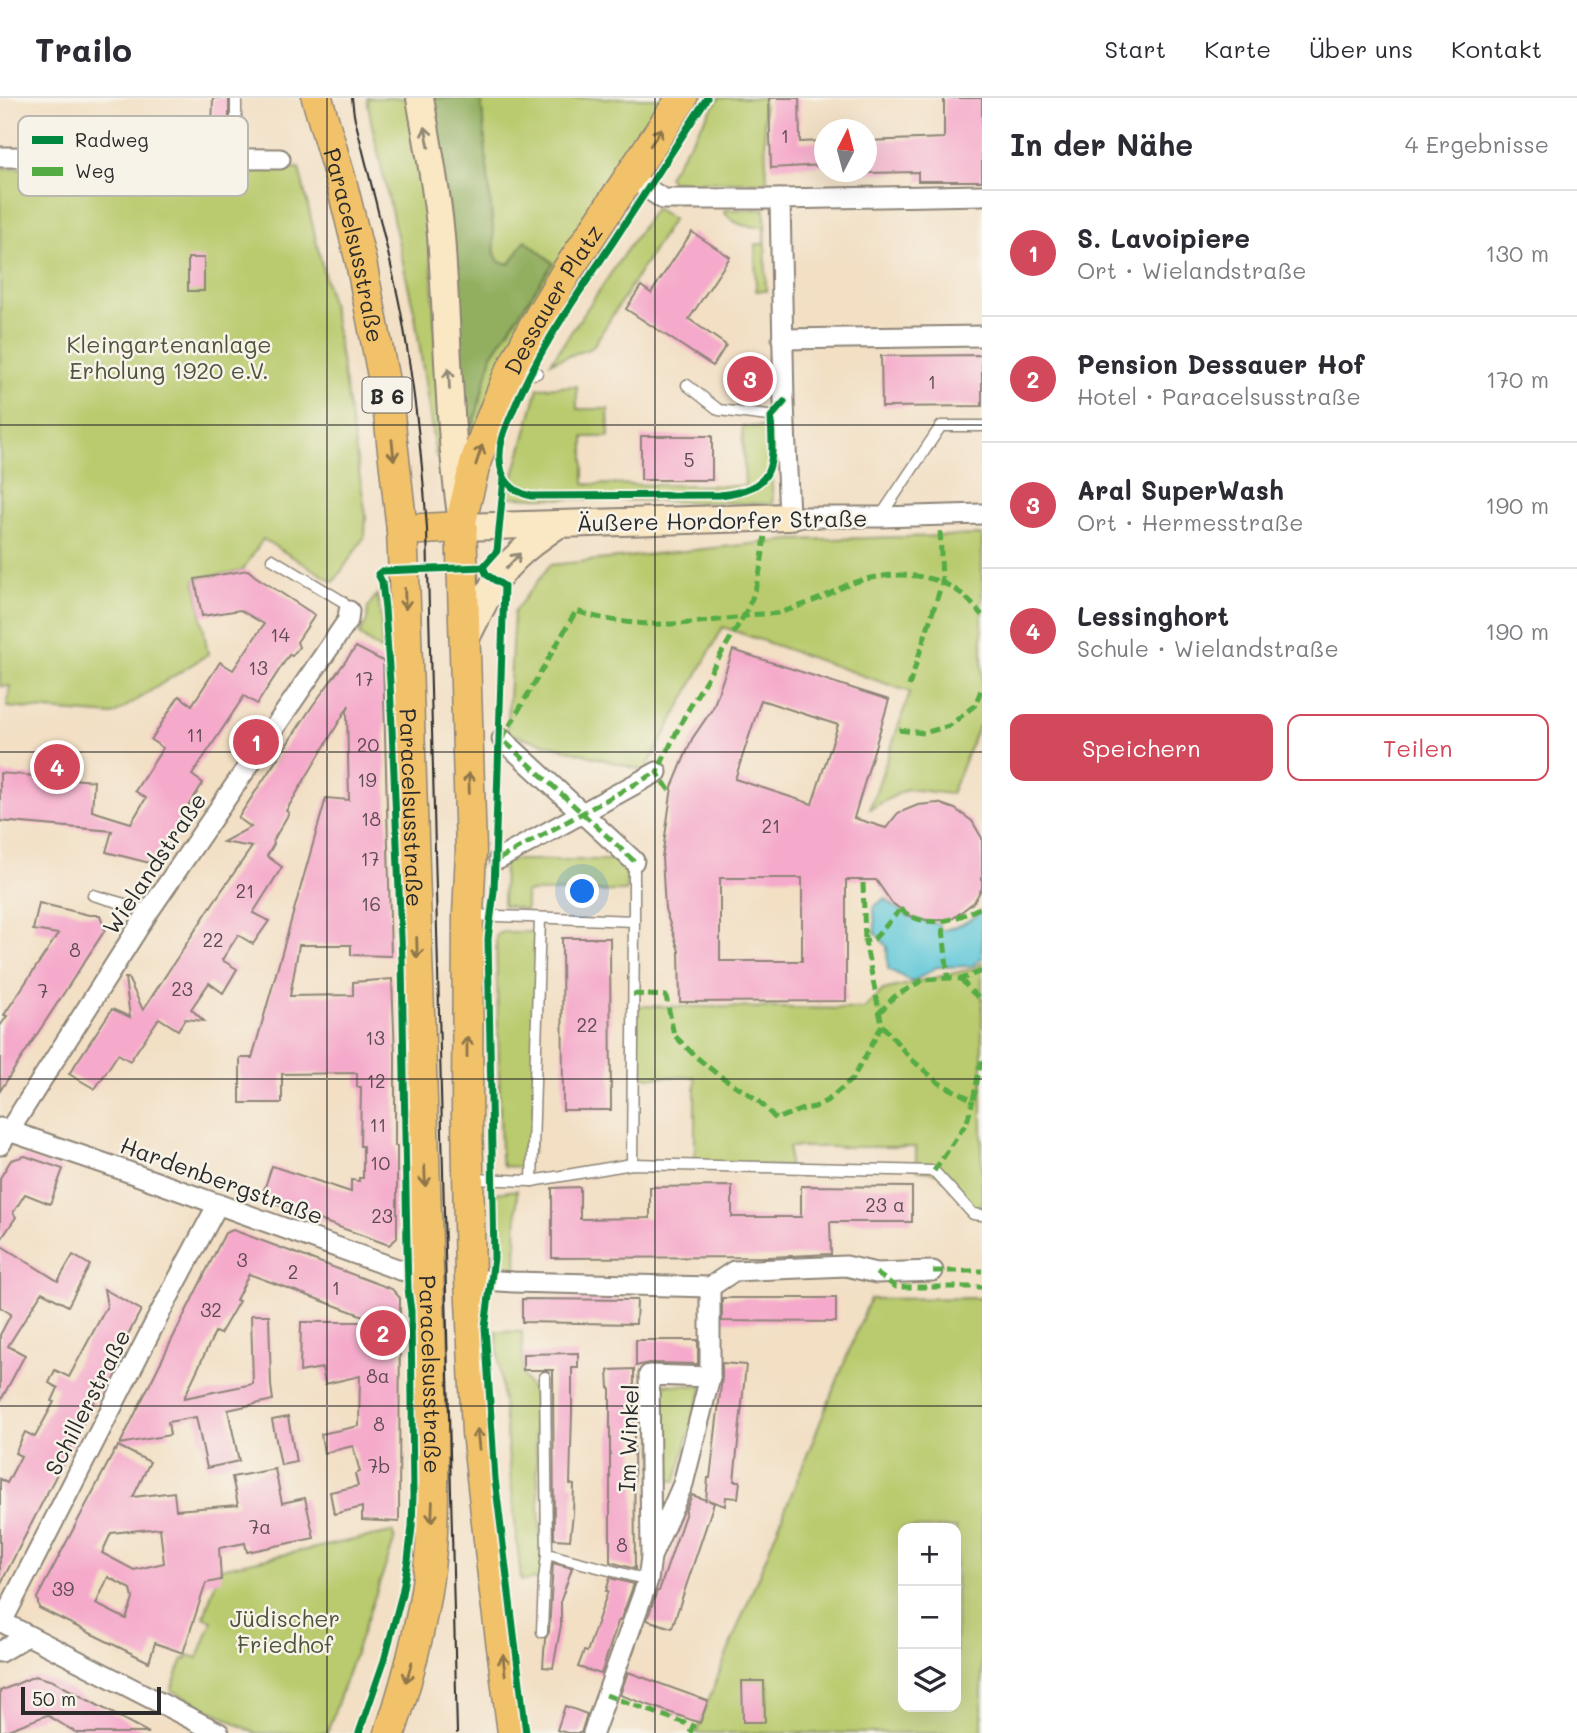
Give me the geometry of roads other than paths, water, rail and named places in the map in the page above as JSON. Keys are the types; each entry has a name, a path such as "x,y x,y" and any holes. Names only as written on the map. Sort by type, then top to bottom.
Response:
{"main road":[{"name":"Paracelsusstraße","path":"317,98 361,262 387,397 402,530 433,1419 431,1550 423,1609 413,1659 390,1733"},
{"name":"Dessauer Platz","path":"461,524 476,460 507,379 533,328 682,98"},
{"name":"Paracelsusstraße","path":"461,524 471,851 468,915 467,1178 470,1279 477,1432 513,1733"},
{"path":"402,530 461,524"}],"street":[{"name":"Paracelsusstraße","path":"420,98 440,235 453,452 461,524"},
{"path":"0,158 18,158"},
{"path":"248,158 280,159"},
{"path":"630,177 663,199 982,195"},
{"path":"780,199 789,517"},
{"path":"782,339 982,336"},
{"name":"Äußere Hordorfer Straße","path":"461,524 982,514"},
{"path":"465,640 501,575 526,548 559,524"},
{"name":"Wielandstraße","path":"3,1134 149,911 348,620 349,611"},
{"path":"502,739 634,861"},
{"path":"499,859 657,772"},
{"name":"Hardenbergstraße","path":"3,1134 218,1205 400,1270 429,1276"},
{"name":"Schillerstraße","path":"1,1621 218,1205"},
{"path":"470,1279 710,1287 734,1271 846,1266 876,1273 933,1271"},
{"name":"Im Winkel","path":"651,1557 683,1484 710,1377 710,1287"},
{"name":"Im Winkel","path":"593,1733 648,1580 651,1557 649,1376 710,1377"},
{"path":"1,1621 219,1733"},
{"path":"0,1652 27,1636"}],"lane":[{"path":"236,98 236,116"},
{"path":"507,379 537,373"},
{"path":"687,385 719,410 785,418"},
{"path":"880,517 941,426 982,426"},
{"path":"272,559 342,601 349,611"},
{"path":"632,1164 634,861"},
{"path":"93,895 149,911"},
{"path":"468,915 634,921"},
{"path":"532,1181 540,918"},
{"path":"467,1178 532,1181 632,1164 933,1171 973,1214 982,1215"},
{"path":"542,1632 547,1554 545,1377"},
{"path":"547,1554 648,1580"}],"water":[{"path":"885,898 909,917 939,924 940,931 973,918 982,910 982,958 972,966 937,967 912,982 888,969 887,947 875,932 874,907"}],"tram line":[{"path":"352,98 401,312 417,420 427,529 457,1733"}],"place":[{"name":"Aral SuperWash","path":"750,379"},
{"name":"S. Lavoipiere","path":"256,742"},
{"name":"Lessinghort","path":"57,767"},
{"name":"Pension Dessauer Hof","path":"383,1333"}],"park label":[{"name":"Kleingartenanlage Erholung 1920 e.V.","path":"169,357"},
{"name":"Jüdischer Friedhof","path":"285,1631"}]}
